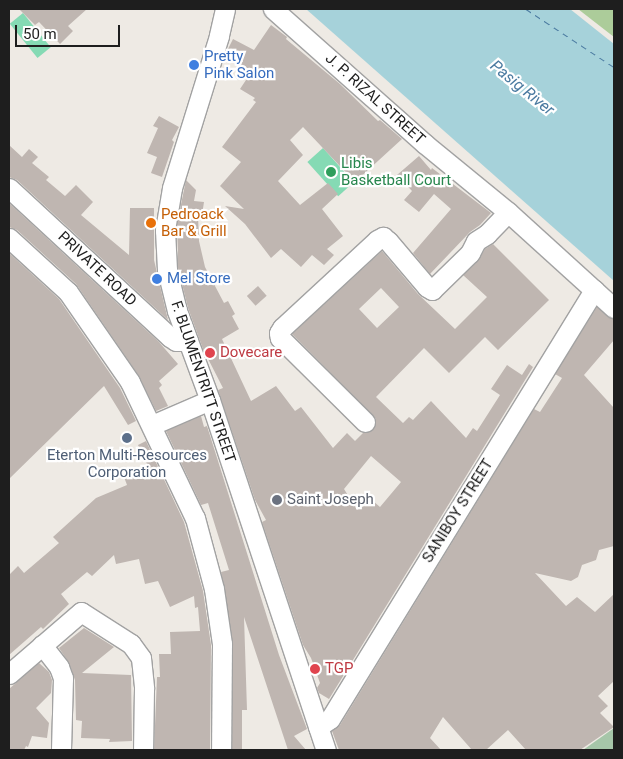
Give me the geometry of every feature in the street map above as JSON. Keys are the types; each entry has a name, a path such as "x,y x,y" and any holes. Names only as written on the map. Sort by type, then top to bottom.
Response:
{"street":[{"name":"F. BLUMENTRITT STREET","path":"225,9 219,36 172,188 165,230 166,270 177,311 210,400 326,750"},
{"name":"J. P. RIZAL STREET","path":"273,9 425,144 508,212 614,308"},
{"path":"288,9 457,161 521,212 614,293"},
{"name":"PRIVATE ROAD","path":"9,188 170,338 176,341 188,341"},
{"path":"365,422 280,338 279,333 282,328 383,237 427,287 432,290 470,253 476,241 487,234 508,212"},
{"path":"9,238 73,299 130,382 195,518 214,589 222,644 221,750"},
{"name":"SANIBOY STREET","path":"318,727 330,719 594,290"},
{"path":"152,425 210,400"},
{"path":"9,674 81,612 131,644 142,658 144,689 143,750"},
{"path":"42,645 59,667 63,678 61,750"}],"green space":[{"path":"578,9 614,9 614,37"},
{"path":"23,13 51,47 37,58 10,24"},
{"name":"Libis Basketball Court","path":"323,148 354,182 338,196 307,162"},
{"path":"614,728 614,750 583,750"}],"water":[{"name":"Pasig River","path":"306,9 570,9 614,44 614,281"}],"building":[{"path":"19,9 87,9 68,26 73,31 60,44 39,22 35,25"},
{"path":"271,25 340,84 378,121 380,120 402,139 355,182 303,127 290,140 303,155 278,181 300,205 328,183 338,194 322,209 343,236 327,249 334,255 324,265 312,255 301,267 281,249 271,258 245,224 225,206 244,209 220,186 241,162 222,147 256,102 253,100 255,98 240,89 252,71 224,57 233,39 254,50"},
{"path":"159,116 179,127 172,140 174,142 162,177 151,173 157,157 147,153 158,128 153,126"},
{"path":"9,145 22,157 29,149 38,157 32,163 49,177 46,180 65,196 76,185 93,202 81,215 129,255 130,208 154,208 154,260 168,320 17,180 9,177"},
{"path":"419,156 431,170 432,168 491,213 430,274 413,253 451,209 434,194 419,212 404,200 412,191 397,175"},
{"path":"186,180 196,190 194,201 204,202 202,215 198,215 199,241 205,267 224,303 228,301 235,314 232,316 239,329 222,339 251,401 276,386 295,411 301,407 333,448 347,433 355,441 363,433 373,430 376,419 292,334 382,251 418,294 455,329 487,297 463,275 478,261 485,249 493,244 549,300 498,350 485,337 449,373 424,348 376,397 403,423 409,417 413,420 431,401 466,438 473,428 477,431 500,395 491,389 507,365 522,375 529,364 533,367 329,699 319,693 317,688 320,683 311,658 303,645 262,522 266,520 255,500 218,390 223,388 203,349 188,308 178,268 177,224","holes":["381,288 399,307 377,328 359,309","371,456 401,482 380,507 373,501 357,510 344,489"]},
{"path":"9,203 159,342 178,364 159,381 162,385 159,388 168,406 156,411 139,376 76,284 17,230 9,227"},
{"path":"9,253 59,299 120,388 136,421 128,425 104,386 9,479"},
{"path":"258,286 267,296 256,306 247,296"},
{"path":"597,307 614,320 614,340 584,375 614,408 614,546 599,550 596,560 582,565 578,577 571,581 535,573 566,606 577,597 595,612 614,594 614,681 598,696 608,706 600,713 614,727 580,750 526,750 508,730 486,750 472,750 443,717 430,738 441,750 339,750 332,731 340,725 534,409 540,412 562,378 555,374"},
{"path":"201,416 204,427 207,426 279,655 307,729 294,736 306,750 288,750 244,617 247,710 242,710 242,750 232,750 233,644 221,572 229,570 208,503 201,505 166,431"},
{"path":"146,441 184,522 203,591 211,645 210,750 154,750 157,677 160,677 159,654 171,654 170,632 200,631 198,607 195,608 194,596 170,607 158,581 145,584 139,559 116,564 114,555 92,576 87,572 61,594 69,604 43,629 41,627 9,655 9,575 18,566 24,573 59,543 53,537 96,498 127,485 124,477 148,466 138,445"},
{"path":"84,628 114,647 82,673 131,675 132,741 109,742 110,739 81,738 82,721 76,720 75,680 69,663 59,648"},
{"path":"39,663 49,672 52,680 51,693 36,708 49,723 47,738 32,736 28,747 26,746 24,750 9,750 9,689"}],"ferry route":[{"path":"526,9 614,67"}],"place":[{"name":"Pretty Pink Salon","path":"194,65"},
{"name":"Libis Basketball Court","path":"331,172"},
{"name":"Pedroack Bar & Grill","path":"151,223"},
{"name":"Mel Store","path":"157,279"},
{"name":"Dovecare","path":"210,353"},
{"name":"Eterton Multi-Resources Corporation","path":"127,438"},
{"name":"Saint Joseph","path":"277,500"},
{"name":"TGP","path":"315,669"}]}
